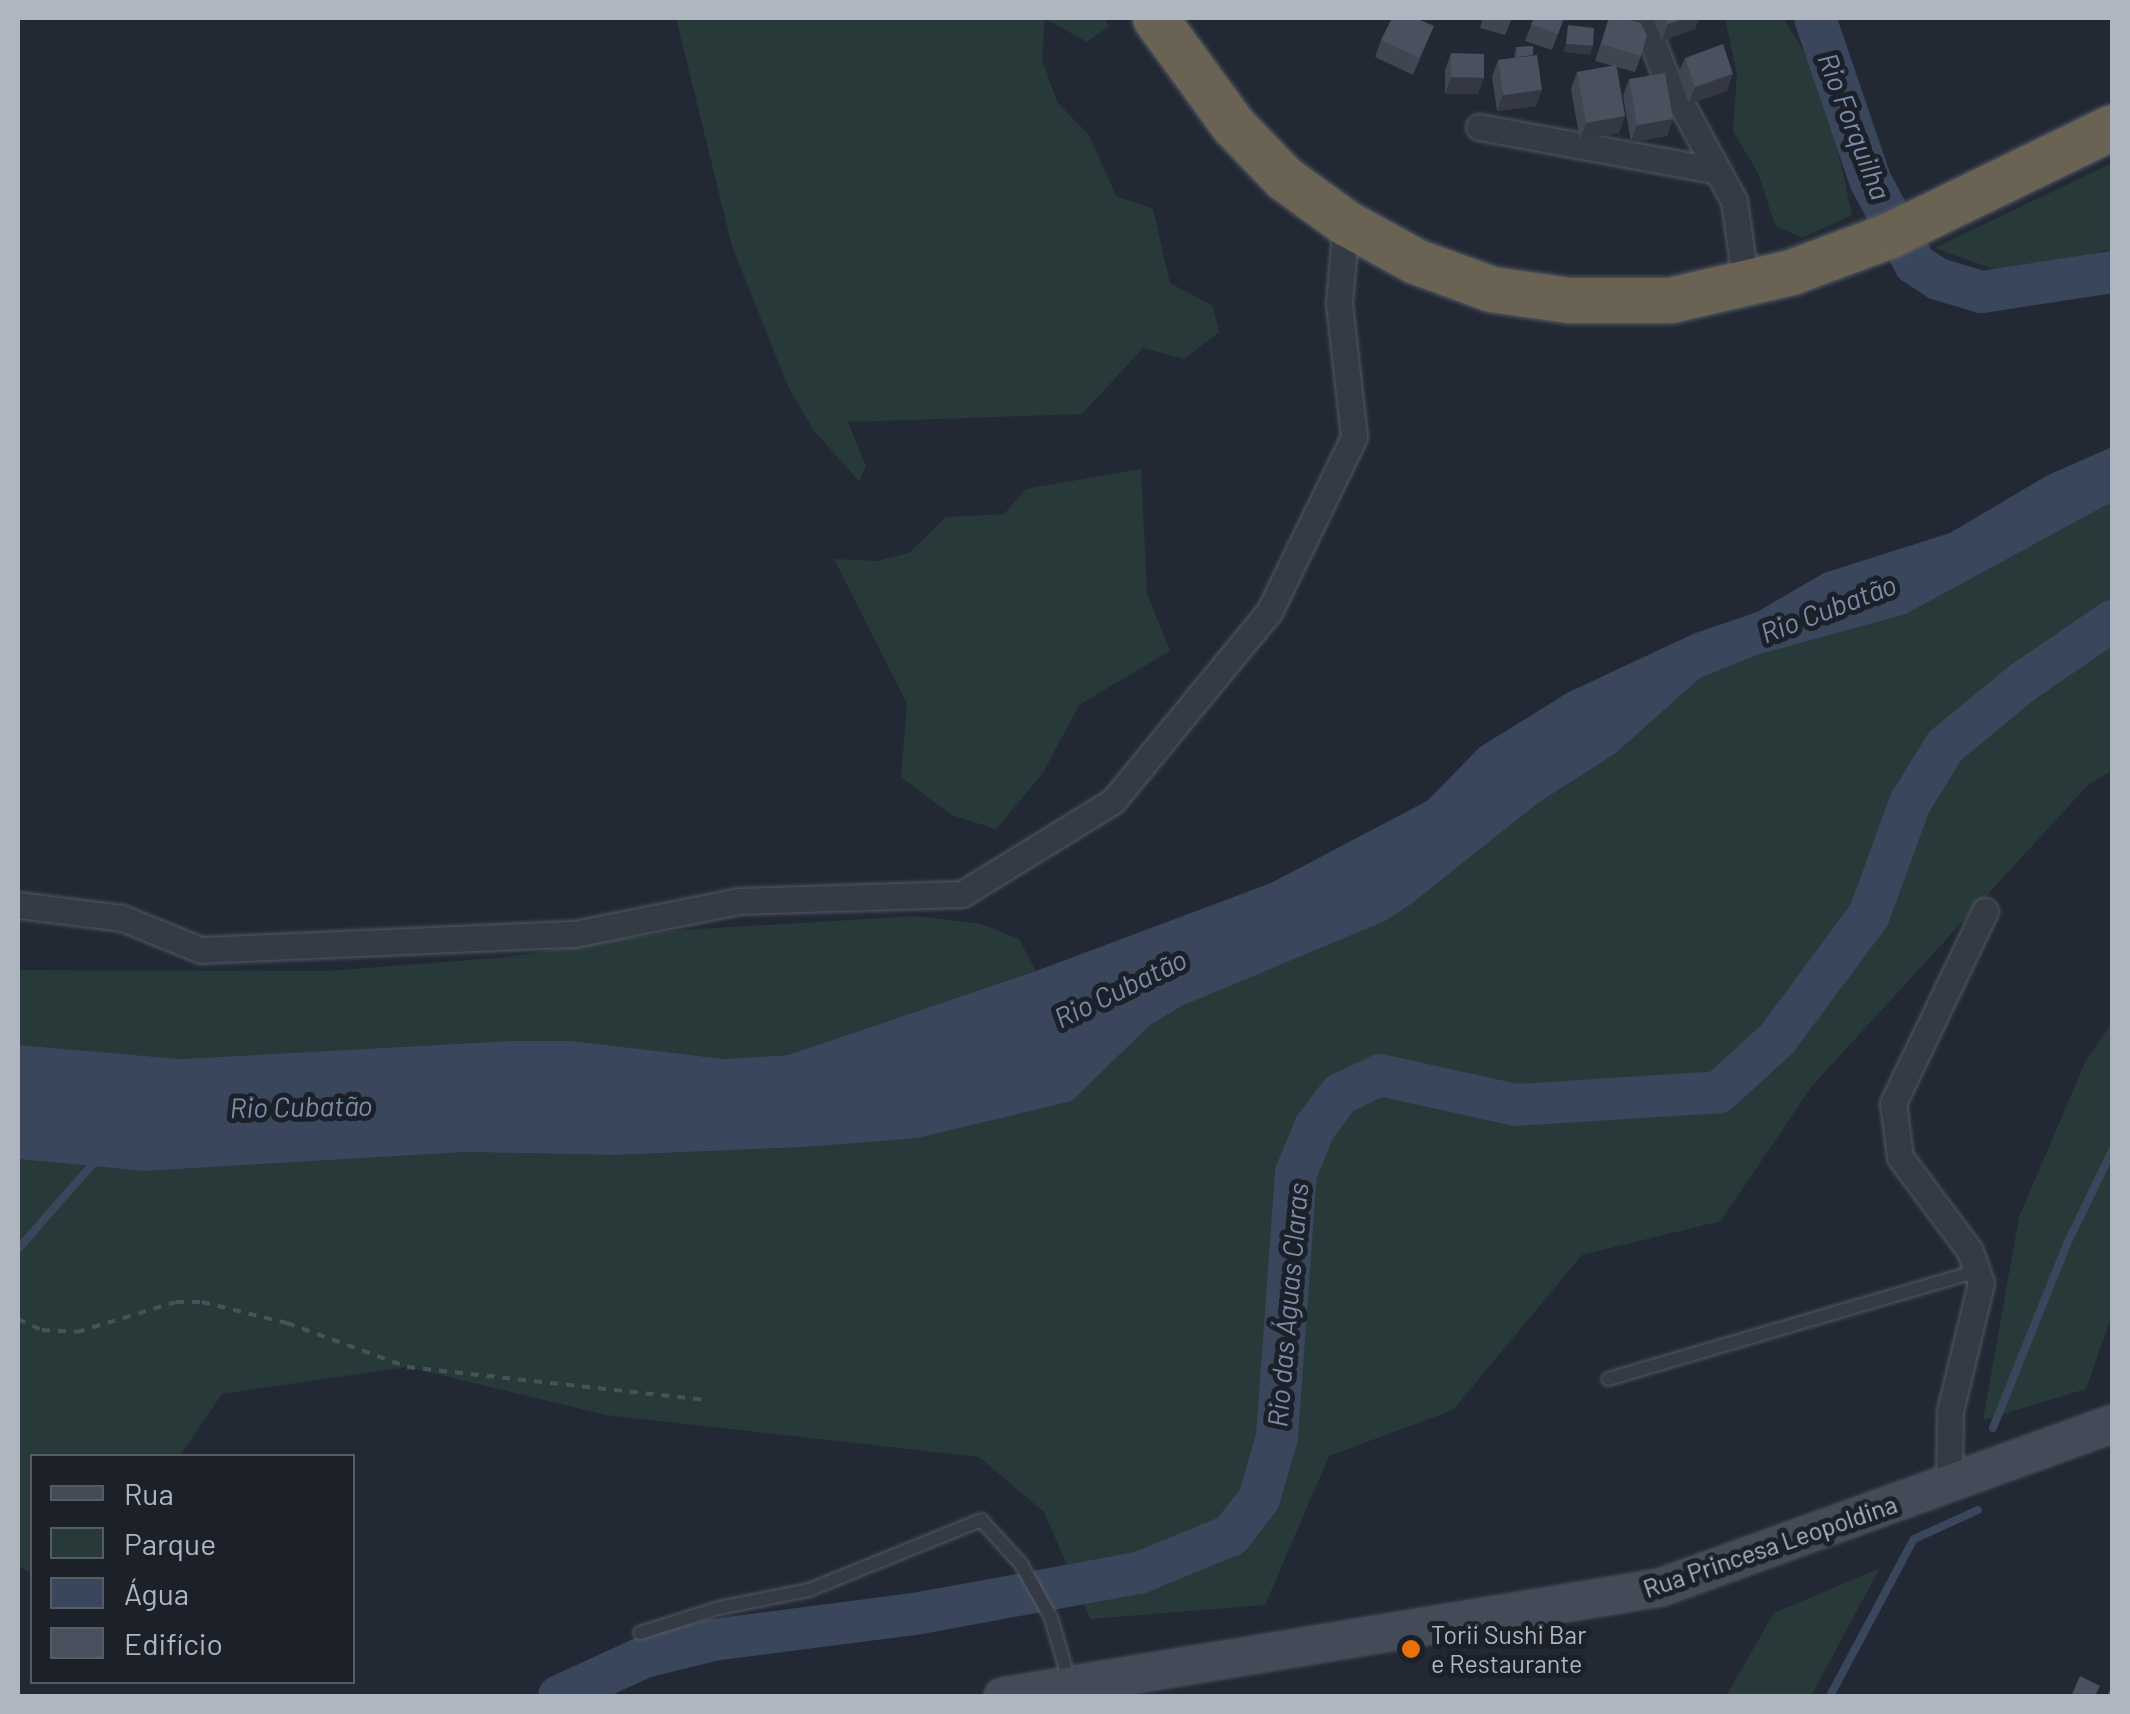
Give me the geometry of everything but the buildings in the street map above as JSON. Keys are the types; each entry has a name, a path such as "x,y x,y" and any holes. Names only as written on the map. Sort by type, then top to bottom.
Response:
{"highway":[{"path":"1154,18 1232,125 1284,178 1346,223 1415,261 1491,289 1568,300 1670,300 1790,272 1876,241 2112,127"}],"street":[{"path":"1644,18 1734,200 1746,284"},
{"path":"1479,127 1718,171"},
{"path":"18,906 122,918 201,950 574,934 739,901 962,894 1113,800 1268,612 1354,437 1339,303 1346,223"},
{"path":"1949,1482 1950,1411 1980,1301 1978,1271 1960,1235 1900,1157 1893,1103 1985,911"},
{"name":"Rua Princesa Leopoldina","path":"1002,1696 1660,1587 2112,1423"}],"lane":[{"path":"1608,1379 1978,1271"},
{"path":"640,1634 719,1608 809,1590 981,1520 1021,1564 1050,1618 1070,1686"}],"path":[{"path":"18,1319 42,1330 77,1332 176,1302 202,1302 287,1323 408,1367 706,1400"}],"green space":[{"path":"676,18 1104,18 1109,26 1087,42 1045,19 1042,59 1057,102 1089,135 1116,196 1153,209 1170,283 1213,306 1219,332 1184,359 1143,348 1082,414 848,422 866,466 859,481 814,431 787,384 732,246"},
{"path":"1725,18 1783,18 1823,82 1852,215 1802,238 1775,225 1758,173 1733,131 1737,73"},
{"path":"2112,163 2112,249 2008,274 1934,248"},
{"path":"1141,469 1147,594 1170,651 1079,705 1043,773 996,829 951,815 901,777 907,704 834,559 877,561 909,553 946,517 1004,514 1026,489"},
{"path":"2112,502 2112,770 2087,786 1811,1087 1721,1221 1582,1255 1453,1410 1329,1456 1265,1605 1090,1619 1044,1512 979,1457 606,1415 407,1367 222,1394 181,1454 30,1454 30,1572 18,1566 18,1159 144,1171 466,1152 614,1155 806,1147 917,1137 1072,1101 1150,1025 1538,803 1616,753 1700,678 1757,655 1906,614"},
{"path":"916,916 981,924 1019,939 1036,971 788,1055 724,1059 573,1041 509,1041 181,1059 18,1045 18,970 328,971 508,957 680,930"},
{"path":"2112,1023 2112,1315 2086,1389 1983,1420 2019,1217 2085,1062"},
{"path":"1880,1568 1811,1696 1726,1696 1774,1613"}],"water":[{"name":"Rio Cubatão","path":"2112,447 2112,502 1906,614 1757,655 1700,678 1616,753 1538,803 1411,904 1385,921 1184,1005 1150,1025 1072,1101 917,1138 806,1147 614,1155 466,1152 144,1171 18,1159 18,1045 181,1059 509,1041 573,1041 724,1059 788,1055 1036,971 1271,883 1427,801 1480,747 1567,693 1693,634 1757,612 1824,573 1950,533 2048,475"}],"waterway":[{"name":"Rio Forquilha","path":"1815,18 1870,180 1915,264 1938,279 1982,292 2112,272"},
{"name":"Rio das Águas Claras","path":"559,1696 644,1657 713,1640 920,1613 1139,1573 1231,1535 1259,1499 1277,1437 1296,1173 1315,1127 1340,1094 1380,1075 1515,1105 1719,1092 1777,1039 1869,915 1910,803 1945,746 2023,682 2112,621"},
{"path":"1993,1428 2066,1246 2112,1151"},
{"path":"18,1249 97,1159"},
{"path":"1830,1696 1914,1539 1978,1510"}],"place":[{"name":"Torii Sushi Bar e Restaurante","path":"1411,1649"}]}
